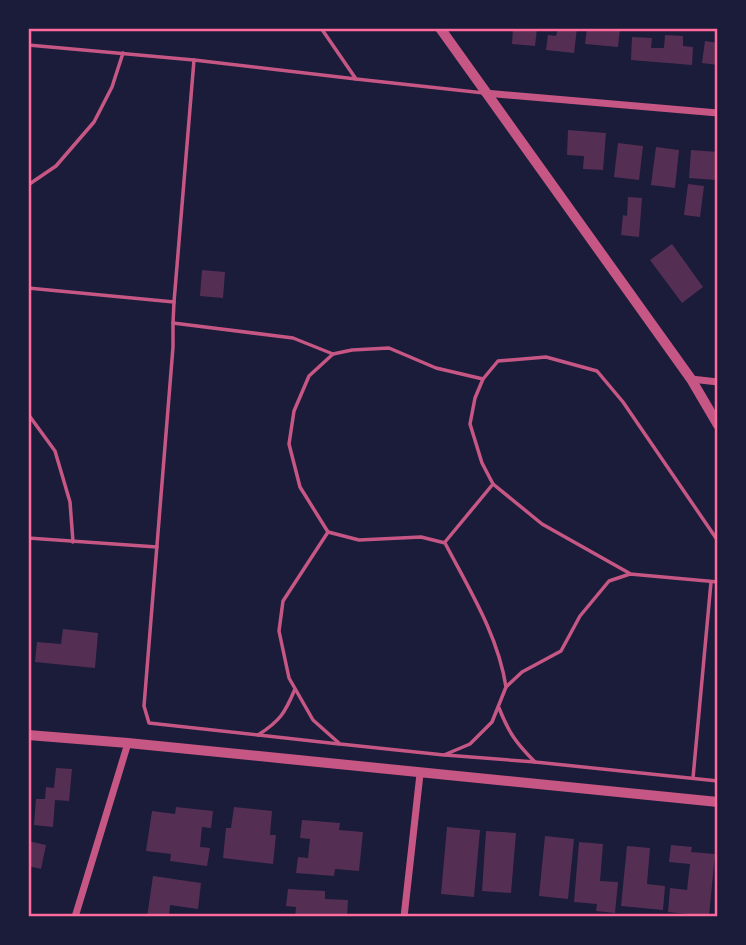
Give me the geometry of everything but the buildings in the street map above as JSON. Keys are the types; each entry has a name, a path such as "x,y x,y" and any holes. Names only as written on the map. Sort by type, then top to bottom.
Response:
{"street":[{"path":"440,28 691,379 718,425"},
{"path":"485,93 718,113"},
{"path":"691,379 718,382"},
{"path":"28,735 718,802"},
{"path":"75,917 128,743"},
{"path":"404,917 420,774"}],"lane":[{"path":"321,28 356,79"},
{"path":"28,45 194,60 485,93"},
{"path":"28,185 56,166 94,122 111,87 123,53"},
{"path":"194,60 144,706 149,723 718,781"},
{"path":"28,288 174,302"},
{"path":"173,323 293,338 333,354"},
{"path":"483,379 436,368 389,348 333,354 309,376 294,411 289,443 300,487 328,532 359,540 421,537 445,543 484,618 503,669 506,687"},
{"path":"718,541 623,402 597,371 546,357 498,361 483,379 475,398 470,424 482,463 492,484 542,524 630,574 718,582"},
{"path":"28,414 55,451 70,502 73,542"},
{"path":"445,543 492,484"},
{"path":"328,532 283,601 279,631 289,678 313,720 340,744"},
{"path":"28,538 157,547"},
{"path":"444,755 470,744 492,722 506,687 522,672 561,651 580,616 609,581 630,574"},
{"path":"692,778 711,582"},
{"path":"258,735 276,723 295,689"},
{"path":"498,706 506,727 517,744 535,762"}]}
